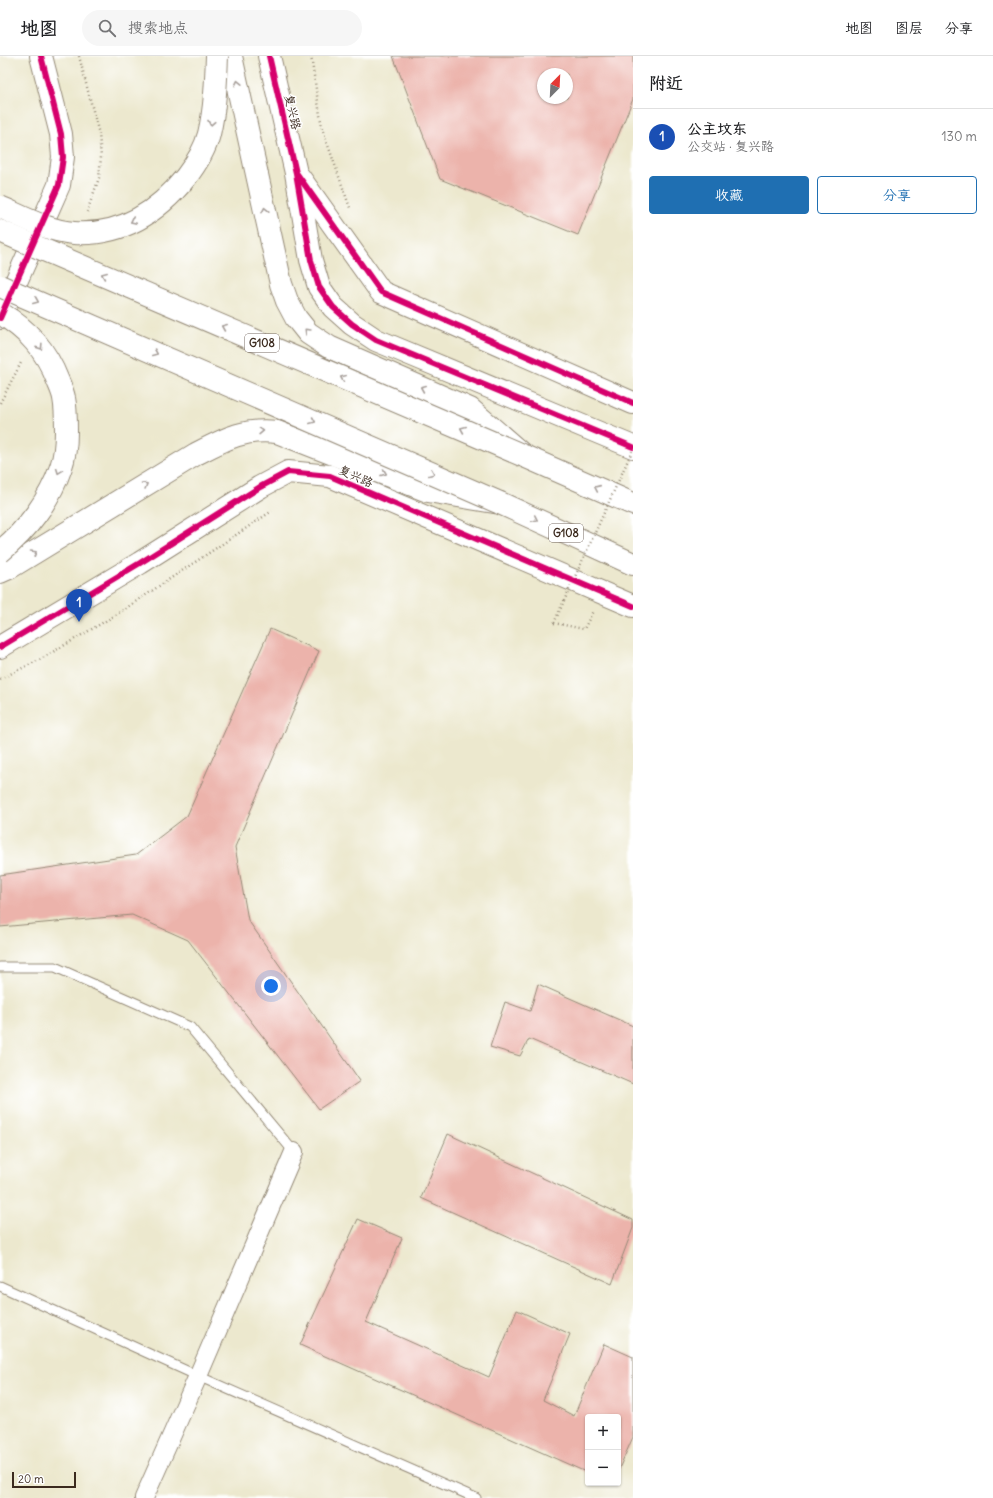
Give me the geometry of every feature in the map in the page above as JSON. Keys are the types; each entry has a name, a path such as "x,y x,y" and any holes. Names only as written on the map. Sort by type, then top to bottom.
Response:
{"main road":[{"path":"0,318 59,185 63,157 61,134 41,56"},
{"path":"0,206 51,228 74,233 114,229 135,221 151,211 166,200 178,187 200,157 208,136 214,107 217,56"},
{"path":"231,56 281,284 287,301 296,318 308,333 329,347 470,409 524,456"},
{"name":"复兴路","path":"269,56 296,172 311,260 319,287 333,307 352,324 376,340 633,448"},
{"name":"复兴路","path":"296,172 381,292 633,403"},
{"name":"G108","path":"0,231 633,504"},
{"name":"G108","path":"0,286 500,502 633,564"},
{"path":"0,314 15,323 37,342 53,368 64,396 66,418 66,442 62,466 51,490 35,516 15,540 0,552"},
{"path":"0,572 9,568 196,454 225,439 246,432 263,430 278,432 428,491 500,502"},
{"name":"复兴路","path":"0,647 140,563 260,487 288,472 330,476 633,606"}],"street":[{"path":"144,1498 294,1152"}],"lane":[{"path":"0,967 55,967 190,1027 294,1152"},
{"path":"0,1286 198,1376 476,1498"}],"path":[{"path":"311,56 322,128 352,213"},
{"path":"602,593 584,629 554,624 633,448"},
{"path":"0,679 41,659 114,616 272,511"}],"building":[{"path":"393,56 633,56 633,99 578,235 440,179"},
{"path":"270,629 319,651 235,847 248,920 360,1081 319,1109 188,940 132,915 0,927 0,875 136,855 187,816"},
{"path":"538,984 633,1026 633,1084 529,1039 520,1056 490,1047 505,1002 530,1011"},
{"path":"448,1134 633,1220 633,1228 612,1284 421,1198"},
{"path":"358,1219 402,1238 366,1322 489,1377 517,1310 570,1334 543,1400 574,1416 604,1344 633,1357 633,1437 621,1464 621,1414 585,1414 585,1472 300,1345"}],"cycle path":[{"path":"0,318 59,185 63,157 61,134 41,56"},
{"path":"269,56 296,173 311,260 319,287 333,307 352,324 376,340 633,447"},
{"path":"297,174 381,292 633,403"},
{"path":"0,647 140,563 260,487 288,472 330,476 633,606"}],"place":[{"name":"公主坟东","path":"79,622"}]}
